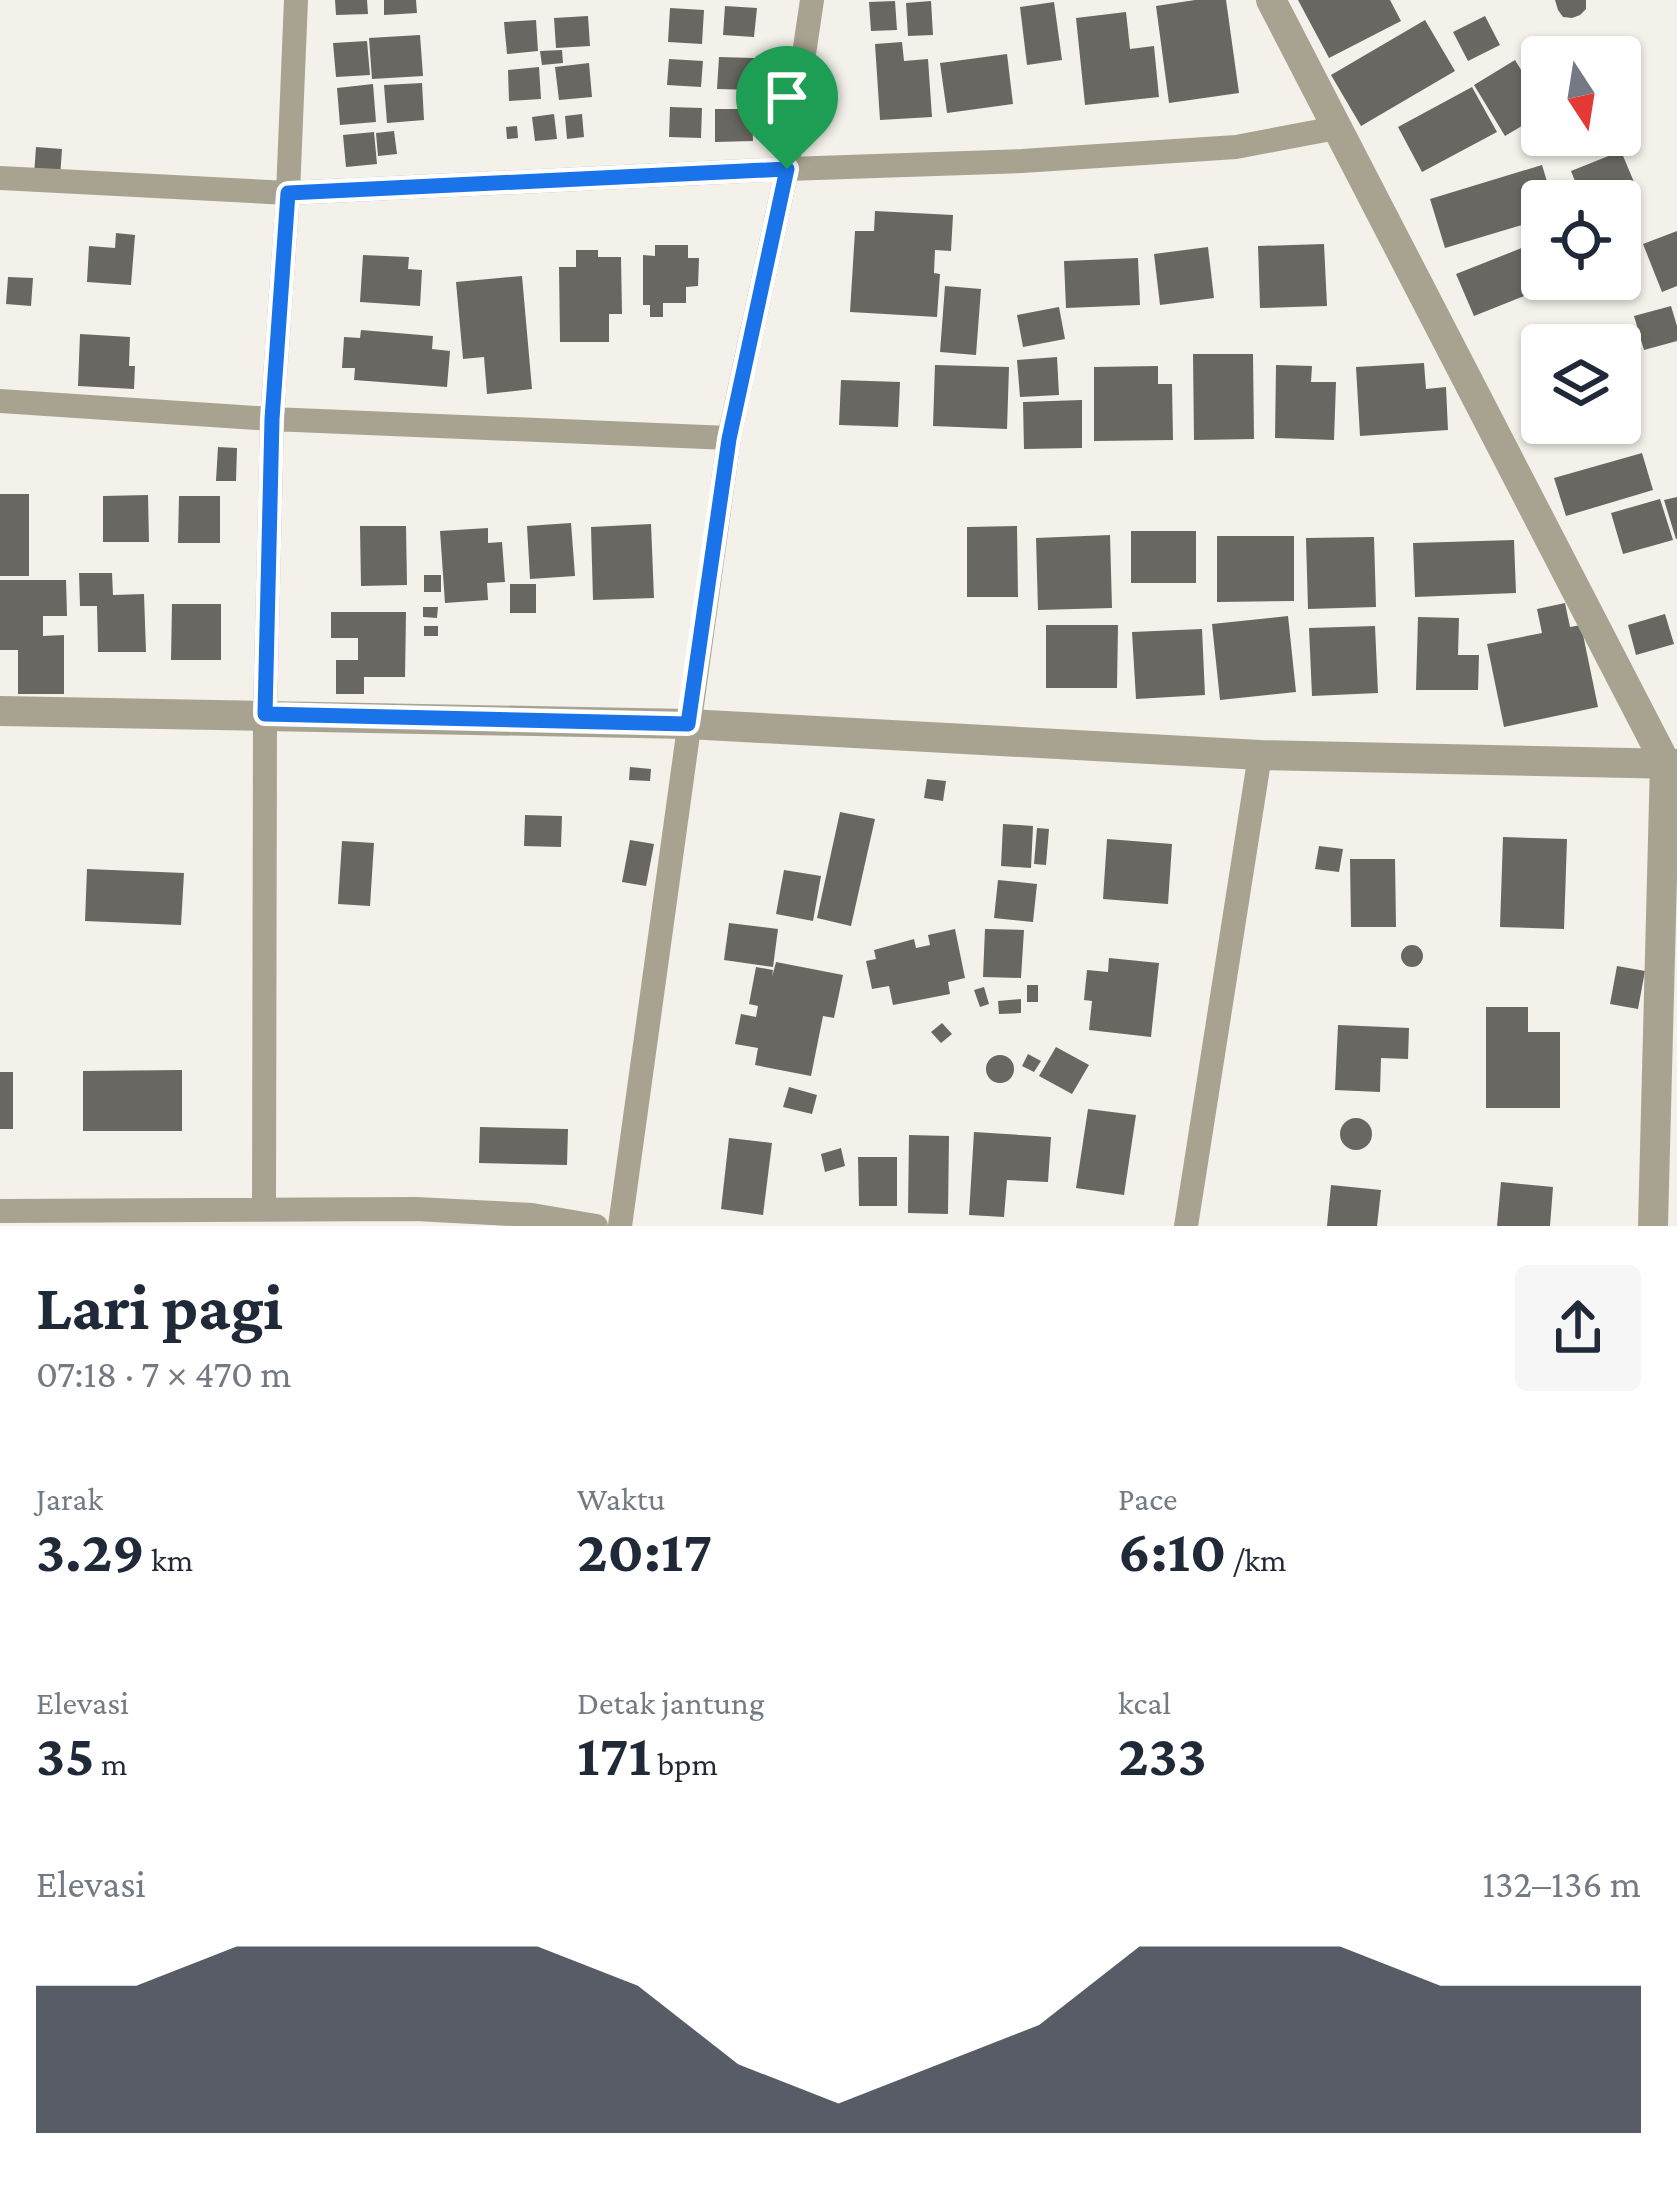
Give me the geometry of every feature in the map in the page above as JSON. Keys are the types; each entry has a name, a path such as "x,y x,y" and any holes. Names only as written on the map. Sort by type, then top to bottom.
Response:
{"street":[{"path":"264,1208 265,714 272,419 296,0"},
{"path":"620,1226 729,439 787,169 812,0"},
{"path":"1271,0 1671,763 1653,1226"},
{"path":"0,178 288,193 1022,161 1237,147 1336,128"},
{"path":"0,401 272,419 729,439"},
{"path":"0,711 688,724 1260,754 1671,763"},
{"path":"1186,1226 1260,754"},
{"path":"0,1211 468,1210 532,1214 596,1226"}],"building":[{"path":"335,0 367,0 368,14 336,15"},
{"path":"384,0 416,0 417,13 384,15"},
{"path":"1226,0 1239,93 1169,103 1156,6"},
{"path":"1298,0 1390,0 1401,21 1329,58"},
{"path":"1555,0 1586,0 1586,9 1572,18 1563,17"},
{"path":"895,1 897,30 871,31 869,2"},
{"path":"931,1 933,35 908,36 906,3"},
{"path":"1054,2 1062,60 1027,65 1020,7"},
{"path":"725,6 757,8 754,37 723,35"},
{"path":"670,8 704,10 702,44 668,42"},
{"path":"1126,12 1130,49 1154,46 1159,97 1085,105 1076,18"},
{"path":"588,16 590,46 556,48 554,18"},
{"path":"1485,16 1500,45 1468,61 1453,32"},
{"path":"536,20 538,51 507,54 504,22"},
{"path":"1425,20 1455,71 1361,126 1331,75"},
{"path":"420,35 423,76 372,79 369,38"},
{"path":"367,41 370,75 336,77 333,43"},
{"path":"902,42 904,61 928,59 932,117 880,120 875,44"},
{"path":"562,50 563,63 542,65 540,51"},
{"path":"1007,54 1013,104 947,113 940,63"},
{"path":"719,57 754,58 753,90 717,89"},
{"path":"669,59 703,61 701,87 667,85"},
{"path":"1515,60 1521,70 1521,126 1505,136 1474,85"},
{"path":"589,63 592,97 559,100 555,67"},
{"path":"539,67 541,99 509,101 508,70"},
{"path":"422,83 424,120 387,123 384,85"},
{"path":"373,84 376,122 340,125 337,88"},
{"path":"1472,87 1497,132 1422,172 1398,127"},
{"path":"670,107 702,108 701,138 669,137"},
{"path":"715,109 752,109 753,141 715,142"},
{"path":"554,114 557,139 535,141 532,117"},
{"path":"582,114 584,137 567,139 565,116"},
{"path":"517,126 518,138 507,139 506,127"},
{"path":"394,131 397,154 378,156 376,133"},
{"path":"374,132 377,164 346,167 343,135"},
{"path":"36,147 62,149 60,178 34,175"},
{"path":"1608,156 1623,156 1633,180 1575,180 1571,171"},
{"path":"1542,165 1547,180 1521,180 1521,225 1445,248 1430,199"},
{"path":"875,211 953,215 951,251 935,250 934,273 940,274 937,317 850,312 855,231 874,231"},
{"path":"1677,231 1677,286 1662,292 1643,244"},
{"path":"116,233 135,235 131,285 87,282 89,246 115,248"},
{"path":"1324,244 1327,306 1260,308 1258,246"},
{"path":"655,245 688,245 688,258 699,258 698,286 686,287 686,303 663,303 663,317 650,317 650,305 643,305 643,255 655,256"},
{"path":"1208,247 1214,298 1160,305 1154,254"},
{"path":"1521,248 1521,297 1474,316 1456,274"},
{"path":"576,250 621,257 622,314 609,314 609,342 560,342 559,267 576,267"},
{"path":"363,255 409,257 408,269 422,270 420,306 360,302"},
{"path":"1138,258 1140,305 1066,308 1064,261"},
{"path":"522,276 532,389 487,394 484,357 463,359 456,282"},
{"path":"8,277 33,278 31,306 6,304"},
{"path":"945,286 981,289 976,355 940,352"},
{"path":"1671,306 1677,341 1644,350 1641,324 1634,316"},
{"path":"1059,307 1065,339 1023,347 1017,315"},
{"path":"361,330 433,336 432,349 450,351 447,387 354,380 355,368 342,368 344,337 360,338"},
{"path":"80,334 130,337 134,389 78,386"},
{"path":"1193,354 1253,354 1254,439 1194,440"},
{"path":"1057,357 1059,395 1020,397 1017,360"},
{"path":"1424,363 1426,389 1446,387 1448,430 1360,436 1356,367"},
{"path":"935,365 1009,367 1007,429 933,426"},
{"path":"1276,365 1312,366 1311,382 1336,382 1334,440 1275,438"},
{"path":"1158,366 1158,384 1172,384 1173,440 1094,441 1094,367"},
{"path":"841,380 900,382 898,427 839,425"},
{"path":"1082,400 1082,448 1024,449 1023,402"},
{"path":"218,447 237,448 236,481 216,481"},
{"path":"1642,453 1653,490 1566,516 1554,478"},
{"path":"0,494 29,494 29,576 0,576"},
{"path":"148,495 149,542 103,542 103,496"},
{"path":"179,496 220,496 220,543 178,543"},
{"path":"1677,497 1677,539 1676,539 1664,500"},
{"path":"1660,499 1673,540 1623,554 1611,513"},
{"path":"571,523 575,576 530,579 527,526"},
{"path":"651,524 654,598 593,600 591,527"},
{"path":"360,526 406,526 407,585 361,586"},
{"path":"1017,526 1018,597 967,597 967,527"},
{"path":"488,528 488,543 502,542 505,582 487,583 488,600 445,603 440,531"},
{"path":"1131,531 1196,531 1196,583 1131,583"},
{"path":"1110,535 1112,608 1038,610 1036,538"},
{"path":"1217,536 1294,536 1294,601 1217,602"},
{"path":"1374,537 1376,607 1308,609 1306,538"},
{"path":"1514,540 1516,593 1415,597 1413,543"},
{"path":"79,573 112,573 113,595 144,594 146,652 98,652 97,606 80,606"},
{"path":"424,575 441,575 441,592 424,592"},
{"path":"0,580 66,580 67,616 43,616 43,636 64,635 64,694 18,694 18,650 0,650"},
{"path":"510,584 536,584 536,613 510,613"},
{"path":"1565,603 1570,627 1581,625 1598,707 1504,727 1487,644 1542,633 1537,609"},
{"path":"172,604 221,604 221,660 171,660"},
{"path":"423,607 438,607 437,618 423,617"},
{"path":"331,612 406,612 405,677 364,677 364,694 336,694 336,660 358,660 358,638 331,638"},
{"path":"1665,614 1674,644 1636,655 1628,625"},
{"path":"1288,616 1296,692 1220,700 1212,624"},
{"path":"1418,617 1459,618 1458,655 1479,655 1478,690 1416,690"},
{"path":"1046,625 1118,625 1117,688 1046,688"},
{"path":"424,626 438,626 438,636 424,636"},
{"path":"1375,626 1378,693 1312,696 1309,628"},
{"path":"1202,629 1205,695 1136,699 1132,632"},
{"path":"630,767 651,769 650,781 629,780"},
{"path":"927,779 946,781 943,801 924,798"},
{"path":"840,812 875,819 851,926 817,918"},
{"path":"525,815 562,816 561,847 524,846"},
{"path":"1003,824 1033,826 1031,868 1001,866"},
{"path":"1037,828 1049,829 1046,865 1034,864"},
{"path":"1503,837 1567,839 1564,929 1500,927"},
{"path":"1107,839 1172,844 1168,904 1103,899"},
{"path":"630,840 654,844 646,886 622,882"},
{"path":"342,841 374,843 370,906 338,904"},
{"path":"1319,846 1343,849 1339,872 1315,869"},
{"path":"1350,859 1395,859 1396,927 1351,927"},
{"path":"87,869 184,873 181,925 85,921"},
{"path":"784,870 821,876 813,921 776,914"},
{"path":"998,880 1037,884 1033,922 994,918"},
{"path":"729,923 778,929 773,967 724,960"},
{"path":"955,929 965,978 948,982 950,994 893,1005 889,986 872,989 866,961 876,959 874,950 914,939 916,948 930,945 928,935"},
{"path":"985,929 1024,930 1021,978 983,977"},
{"path":"1412,945 1423,956 1412,967 1401,956"},
{"path":"1109,958 1159,963 1151,1037 1089,1030 1092,1001 1084,1000 1087,970 1108,972"},
{"path":"776,962 843,975 834,1018 823,1016 811,1076 755,1065 758,1048 735,1044 741,1014 756,1017 758,1006 749,1004 756,967 773,970 772,977"},
{"path":"1617,966 1645,971 1638,1009 1610,1004"},
{"path":"1027,985 1038,985 1038,1002 1027,1002"},
{"path":"984,987 989,1004 980,1007 974,990"},
{"path":"1021,999 1021,1013 999,1014 998,1001"},
{"path":"1486,1007 1528,1007 1528,1032 1560,1032 1560,1108 1486,1108"},
{"path":"942,1023 952,1034 941,1043 931,1032"},
{"path":"1338,1025 1409,1028 1408,1059 1381,1058 1380,1092 1335,1090"},
{"path":"1056,1047 1089,1065 1072,1094 1039,1076"},
{"path":"1028,1054 1041,1061 1034,1072 1022,1066"},
{"path":"1000,1055 1010,1059 1014,1069 1010,1079 1000,1083 990,1079 986,1069 990,1059"},
{"path":"182,1070 182,1131 83,1131 83,1071"},
{"path":"0,1072 13,1072 13,1129 0,1129"},
{"path":"789,1087 817,1095 812,1114 783,1107"},
{"path":"1088,1109 1136,1115 1124,1195 1076,1188"},
{"path":"1356,1118 1367,1123 1372,1134 1367,1145 1356,1150 1345,1145 1340,1134 1345,1123"},
{"path":"480,1127 568,1129 567,1165 479,1163"},
{"path":"974,1132 1051,1137 1048,1182 1007,1180 1004,1217 969,1215"},
{"path":"909,1135 949,1136 948,1214 908,1213"},
{"path":"729,1138 772,1143 763,1215 721,1209"},
{"path":"841,1148 845,1166 825,1172 821,1154"},
{"path":"858,1157 897,1157 897,1206 859,1206"},
{"path":"1501,1182 1553,1187 1550,1226 1497,1226"},
{"path":"1331,1185 1381,1190 1377,1226 1327,1226"}],"route":[{"path":"787,169 729,439 688,724 265,714 272,419 288,193 787,169"}]}
